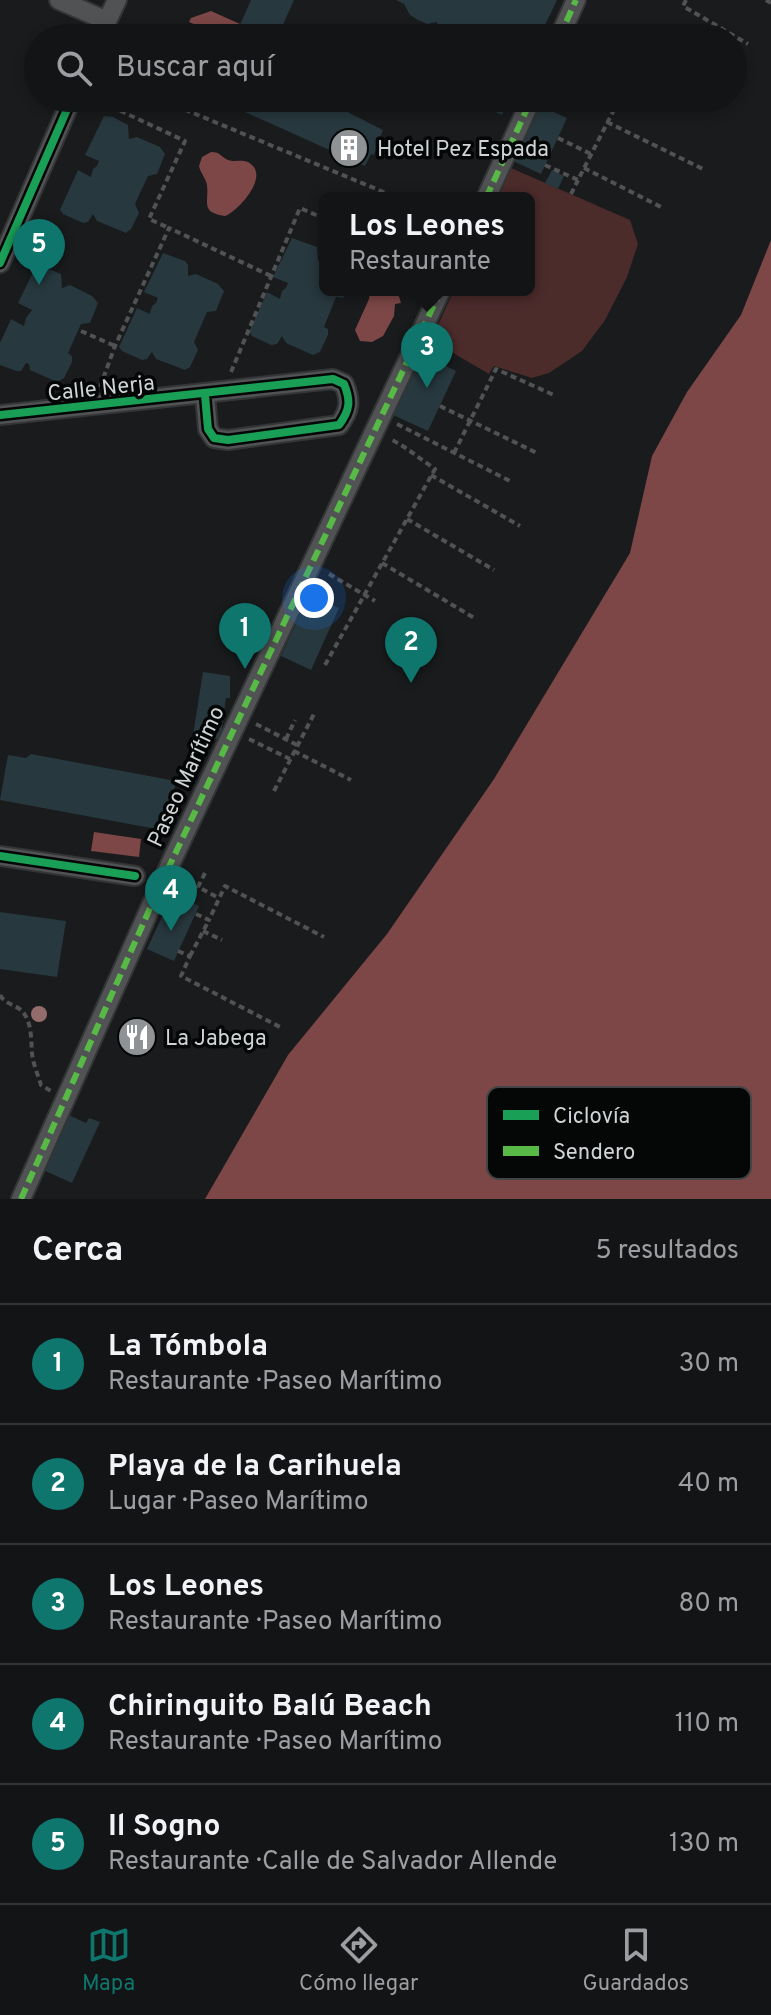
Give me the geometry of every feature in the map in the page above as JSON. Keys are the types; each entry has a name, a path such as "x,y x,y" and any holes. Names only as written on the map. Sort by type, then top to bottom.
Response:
{"street":[{"path":"59,0 95,24"},
{"path":"105,24 117,0"},
{"path":"565,24 576,0"},
{"path":"0,263 66,112"},
{"path":"489,192 526,112"},
{"name":"Paseo Marítimo","path":"21,1199 236,724 438,296"},
{"name":"Calle Nerja","path":"0,415 333,379 344,384 350,399 348,411 339,425 228,440 214,438 208,429 214,394"},
{"path":"0,856 135,876"}],"path":[{"path":"686,0 683,6 709,20 710,24"},
{"path":"123,112 185,141 149,219 271,276"},
{"path":"191,112 384,192"},
{"path":"571,194 612,112"},
{"path":"607,122 705,170"},
{"path":"558,138 591,154"},
{"path":"545,165 578,180"},
{"path":"584,168 661,207"},
{"path":"214,394 300,208 319,216"},
{"path":"93,406 115,346 169,228"},
{"path":"81,331 115,346"},
{"path":"454,453 496,369 556,396"},
{"path":"440,406 539,454"},
{"path":"377,423 454,453 510,481"},
{"path":"325,665 435,469 377,423"},
{"path":"431,475 520,526"},
{"path":"407,519 494,570"},
{"path":"382,563 476,619"},
{"path":"313,565 375,601"},
{"path":"274,791 315,712"},
{"path":"286,739 294,723 304,732"},
{"path":"236,724 286,739 351,780"},
{"path":"236,724 290,759"},
{"path":"205,873 198,887 219,898"},
{"path":"280,1027 181,976 190,956 225,886 324,937"},
{"path":"196,914 209,920"},
{"path":"203,931 222,940"},
{"path":"178,951 190,956"},
{"path":"0,995 6,1004 20,1009 26,1016 32,1055 41,1085 65,1097"}],"shaded area":[{"path":"211,11 240,24 194,24 189,22 191,18"},
{"path":"211,152 228,160 247,162 256,172 249,194 225,216 212,212 207,206 207,185 199,166 202,157"},
{"path":"511,168 630,220 638,244 627,277 605,320 582,351 549,373 532,378 494,366 489,374 431,340 451,296 535,296 535,192 500,192"},
{"path":"771,240 771,1199 205,1199 288,1055 387,934 494,779 630,553 652,456 687,392 741,315"},
{"path":"369,296 399,296 401,303 395,304 394,316 383,336 372,342 360,341 355,330"},
{"path":"94,832 141,839 139,857 91,851"}],"building":[{"path":"251,0 294,0 283,24 240,24"},
{"path":"396,0 557,0 546,24 427,24 410,15 404,4"},
{"name":"Hotel Pez Espada","path":"245,112 348,112 383,130 374,155 371,154 365,166"},
{"path":"535,112 554,112 567,118 541,174 513,161"},
{"path":"104,116 128,125 129,139 137,137 160,147 165,154 157,174 148,176 135,204 139,213 126,233 97,221 93,214 88,222 83,223 60,210 78,170 91,177 97,166 99,161 85,155"},
{"path":"552,170 564,176 558,189 545,183"},
{"path":"292,238 317,247 319,296 344,296 336,297 324,327 328,329 328,335 320,352 313,355 286,343 282,336 277,344 271,345 249,332 267,292 280,299 286,288 288,283 273,277"},
{"path":"163,253 185,261 188,276 196,274 218,284 224,291 216,311 207,312 194,342 198,350 190,367 185,370 156,359 152,352 142,360 119,347 137,308 150,314 156,303 158,298 144,292"},
{"path":"37,264 61,274 62,288 70,285 92,296 98,303 90,323 81,324 68,353 72,356 72,362 64,378 57,382 30,370 26,363 21,371 0,365 0,343 11,319 24,326 32,310 18,303"},
{"path":"422,354 456,371 428,431 393,415"},
{"path":"309,595 339,608 311,670 281,656"},
{"path":"203,672 230,676 230,698 226,698 220,740 193,735"},
{"path":"31,754 176,781 167,831 0,800 8,755 26,758"},
{"path":"173,893 199,906 174,961 147,949"},
{"path":"0,912 66,921 57,977 0,969"},
{"path":"69,1115 86,1123 89,1118 100,1122 72,1183 43,1170"}],"marked path":[{"path":"565,24 576,0"},
{"path":"489,192 526,112"},
{"path":"21,1199 159,888 438,296"}],"cycle path":[{"path":"0,263 66,112"},
{"path":"0,415 333,379 344,384 348,405 339,425 228,440 214,438 208,429 205,395"},
{"path":"0,856 135,876"}],"place":[{"name":"Hotel Pez Espada","path":"349,148"},
{"name":"Il Sogno","path":"39,285"},
{"name":"Los Leones","path":"427,388"},
{"name":"La Tómbola","path":"245,669"},
{"name":"Playa de la Carihuela","path":"411,683"},
{"name":"Chiringuito Balú Beach","path":"171,931"},
{"name":"La Jabega","path":"137,1037"}]}
